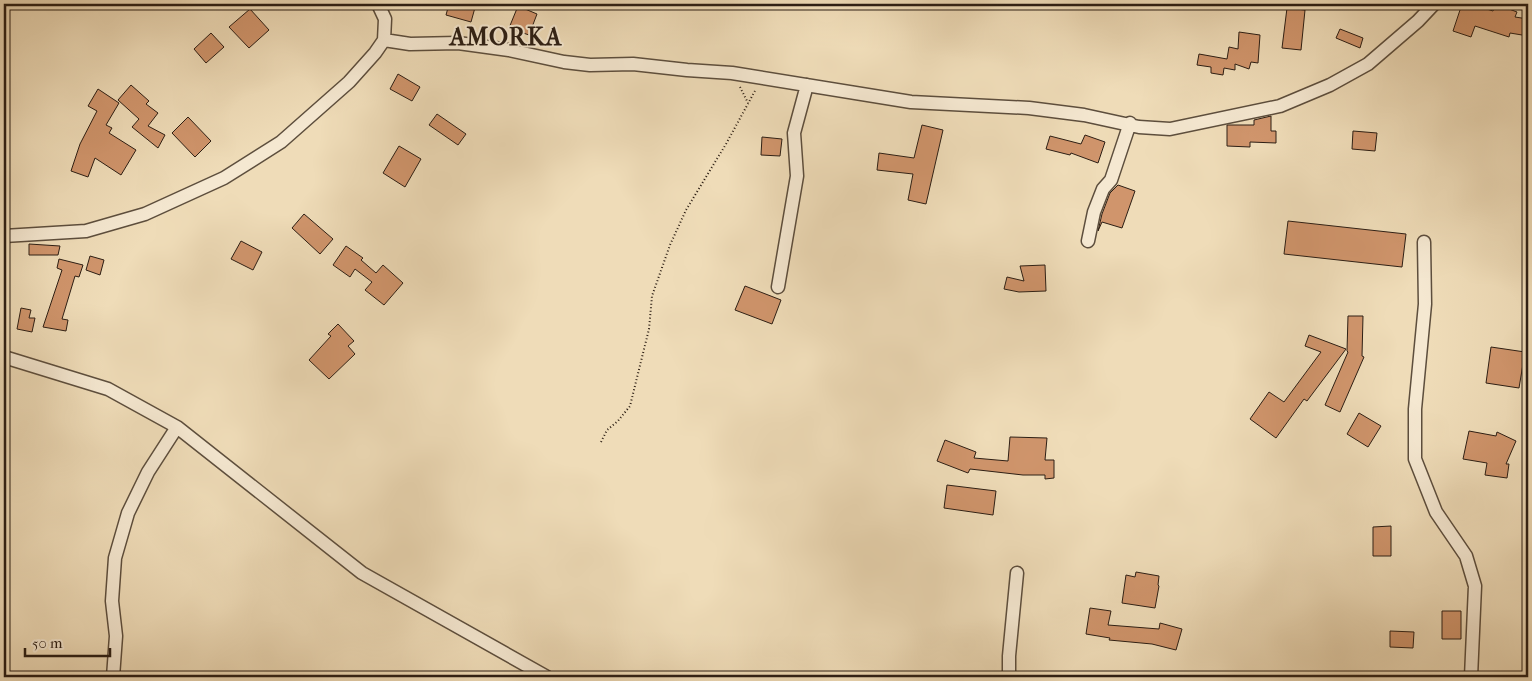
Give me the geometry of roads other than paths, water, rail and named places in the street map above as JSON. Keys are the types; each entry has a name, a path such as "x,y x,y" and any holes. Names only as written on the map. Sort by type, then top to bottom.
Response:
{"street":[{"path":"4,236 86,231 145,214 224,178 280,142 349,82 375,53 384,40 384,19 378,4"},
{"path":"384,40 410,44 458,43 509,50 573,63 633,64 687,70 732,72 912,102 1030,108 1084,114 1139,127 1170,129 1280,106 1330,85 1368,64 1418,21 1434,4"},
{"path":"778,288 797,176 794,133 807,85"},
{"path":"1088,241 1094,212 1104,189 1111,180 1130,124"},
{"path":"1424,242 1425,304 1415,409 1414,460 1436,512 1466,556 1475,586 1471,677"},
{"path":"4,357 108,389 177,427 362,573 547,677"},
{"path":"113,677 116,636 112,602 114,558 128,514 148,472 177,427"},
{"path":"1009,677 1008,656 1017,573"}],"district":[{"name":"AMORKA","path":"506,37"}]}
